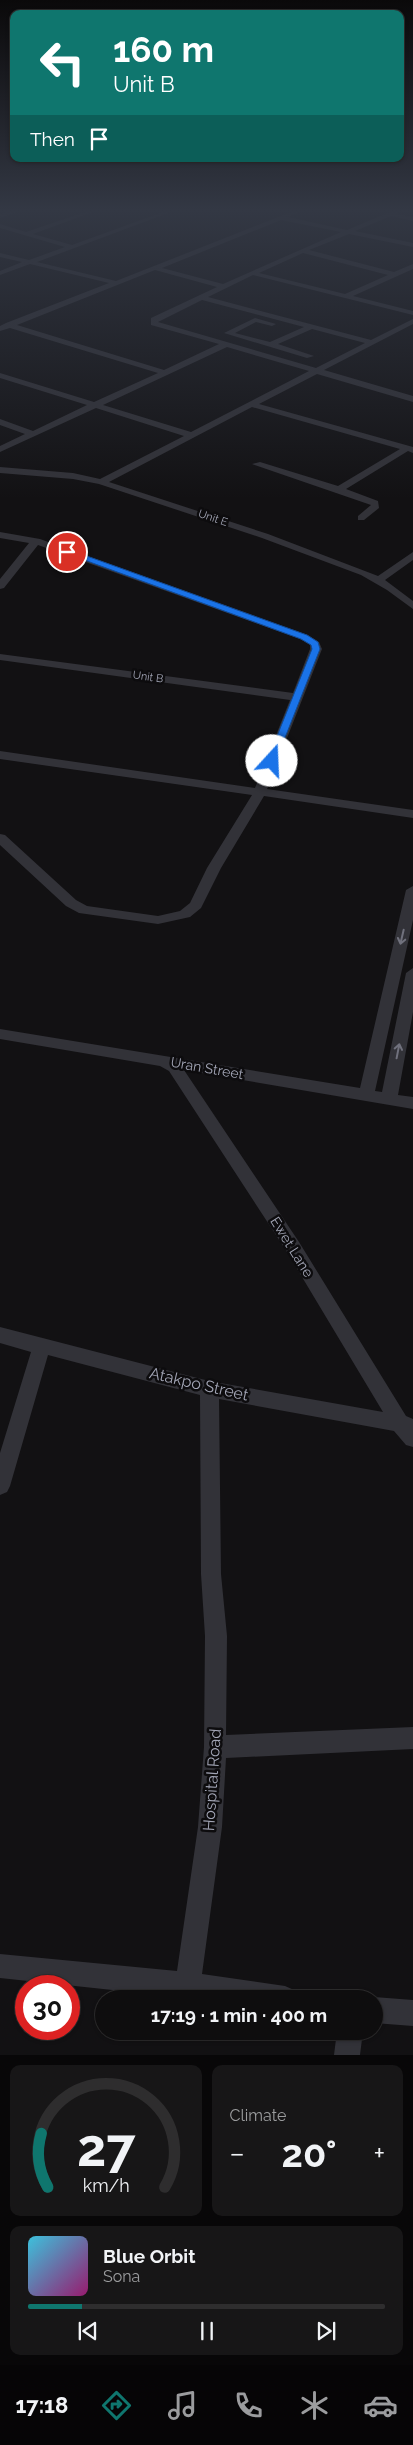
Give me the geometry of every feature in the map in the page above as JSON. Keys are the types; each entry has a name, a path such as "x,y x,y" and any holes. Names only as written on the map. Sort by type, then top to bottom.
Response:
{"street":[{"path":"0,329 52,308"},
{"path":"182,308 154,320 154,324 413,399"},
{"path":"242,308 371,342"},
{"path":"393,308 413,313"},
{"path":"298,332 255,320 228,333 310,356"},
{"path":"101,482 413,321"},
{"path":"8,325 167,373"},
{"path":"270,346 312,326"},
{"path":"402,327 413,330"},
{"path":"0,449 224,345"},
{"path":"0,375 191,435"},
{"path":"0,382 10,378"},
{"path":"250,404 410,449"},
{"path":"0,422 34,434"},
{"path":"339,489 410,449"},
{"path":"258,464 339,489 375,503 376,506 361,518"},
{"name":"Unit E","path":"0,470 73,476 101,482 265,536 352,568 378,581 413,606"},
{"path":"0,535 36,541 304,637 315,644 316,649 295,697 260,792 214,868 196,905 185,914 175,918 158,920 84,910 71,903 0,838"},
{"path":"0,586 36,541"},
{"path":"378,581 413,555"},
{"name":"Unit B","path":"0,657 295,697"},
{"path":"0,755 413,814"},
{"path":"366,1095 413,890"},
{"path":"389,1099 413,973"},
{"name":"Uran Street","path":"1,1039 163,1060 413,1103"},
{"name":"Ewet Lane","path":"163,1060 174,1067 293,1247 407,1425 413,1440"},
{"name":"Atakpo Street","path":"0,1335 41,1348 54,1348 209,1389 407,1425"},
{"path":"0,1486 41,1348"},
{"name":"Hospital Road","path":"188,1985 210,1827 215,1746 216,1636 211,1574 209,1389"},
{"path":"215,1746 413,1738"},
{"path":"0,1966 223,1990"},
{"path":"383,2011 413,2013"},
{"path":"347,2055 349,2040"}],"route":[{"path":"67,552 304,637 315,644 316,649 295,697 272,761"}]}
